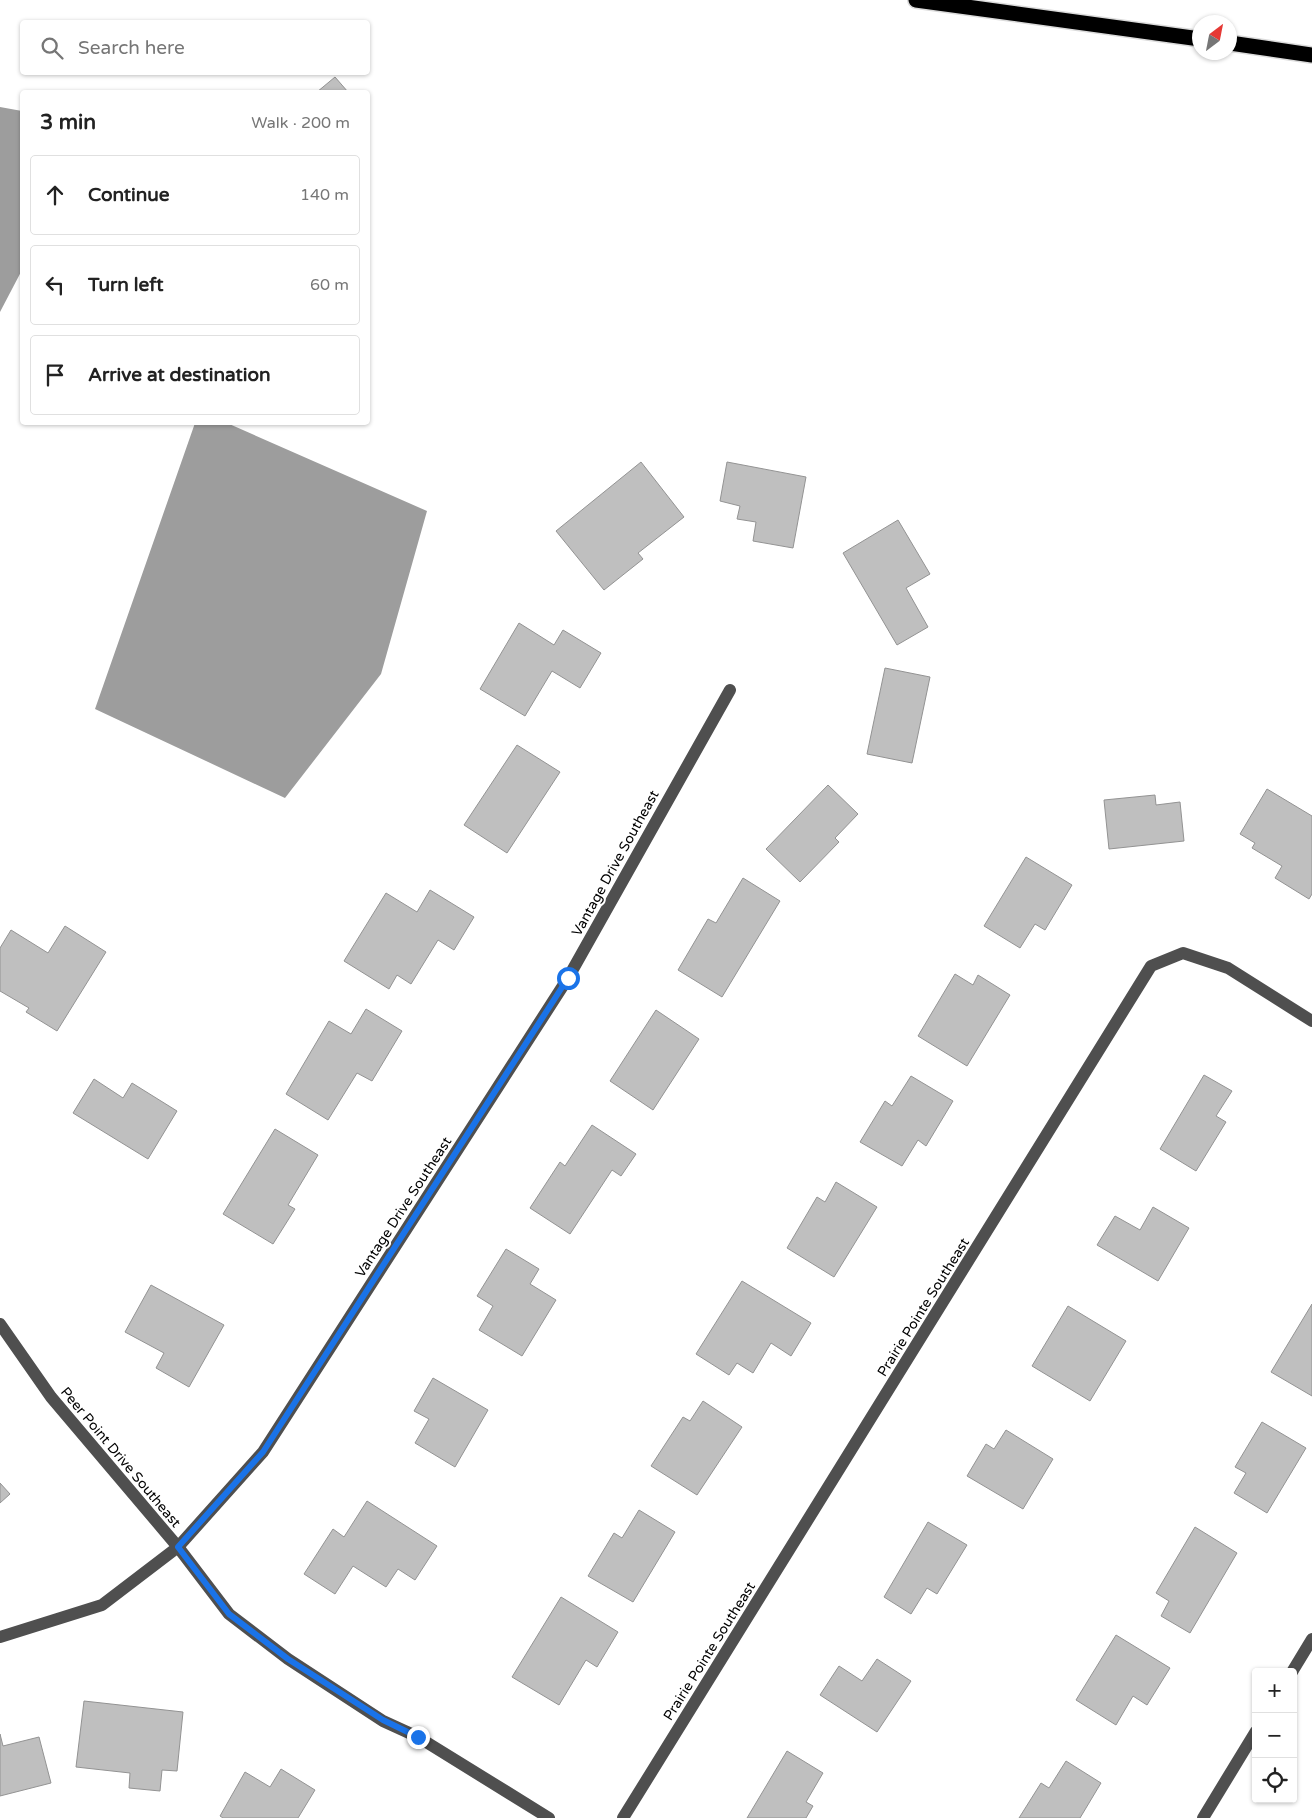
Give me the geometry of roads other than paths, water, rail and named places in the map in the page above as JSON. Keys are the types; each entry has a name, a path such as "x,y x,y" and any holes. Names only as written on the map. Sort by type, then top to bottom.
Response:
{"highway":[{"path":"916,0 1192,38"},
{"path":"1237,44 1312,54"}],"street":[{"name":"Vantage Drive Southeast","path":"0,1637 102,1605 178,1547 263,1452 568,978 730,690"},
{"name":"Prairie Pointe Southeast","path":"623,1818 1152,966 1184,953 1228,968 1312,1021"},
{"name":"Peer Point Drive Southeast","path":"0,1324 51,1397 178,1547 229,1614 288,1659 383,1720 418,1737 549,1818"},
{"path":"1294,1668 1312,1639"},
{"path":"1203,1818 1252,1738"}]}
